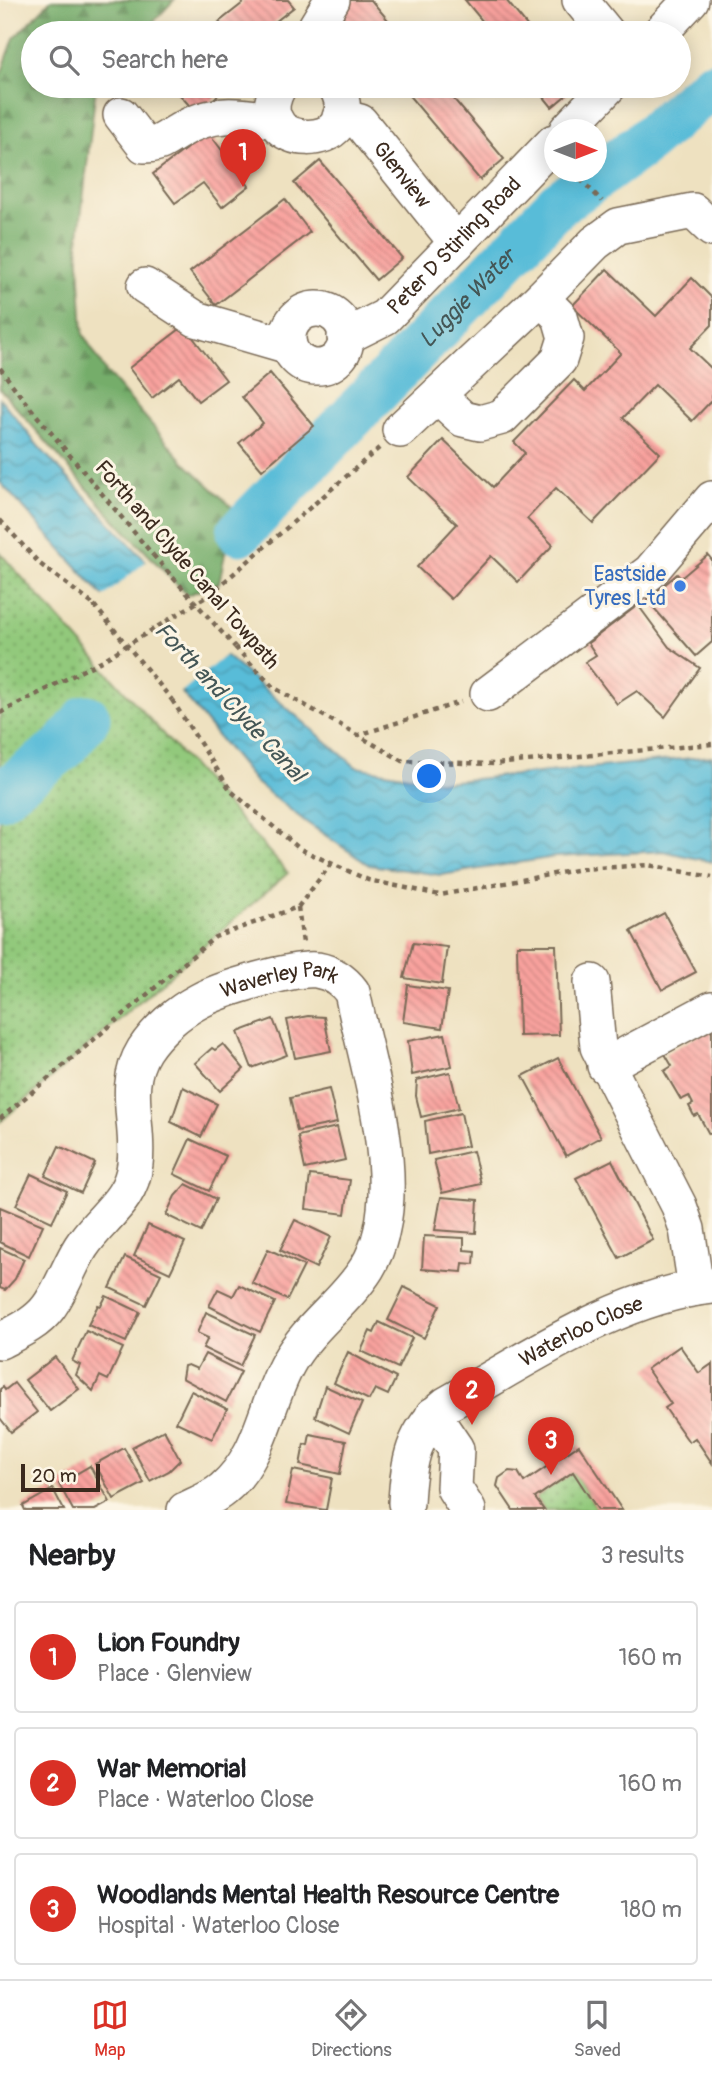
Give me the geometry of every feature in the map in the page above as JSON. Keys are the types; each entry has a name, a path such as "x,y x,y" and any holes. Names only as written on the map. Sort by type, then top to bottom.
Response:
{"street":[{"path":"319,21 332,0"},
{"path":"580,0 597,21"},
{"path":"671,21 691,0"},
{"path":"121,115 144,145 159,145 178,131 228,113 276,121 273,98"},
{"path":"578,119 598,98"},
{"name":"Glenview","path":"276,121 283,130 304,140 326,135 338,102 360,122 457,243"},
{"name":"Peter D Stirling Road","path":"145,286 196,319 289,346 299,361 316,367 334,361 340,355 345,337 385,317 544,153"},
{"path":"400,430 541,298 595,243 618,226 694,211 712,229"},
{"path":"438,396 463,419 480,423 502,417 559,360 566,338 560,317 541,298"},
{"path":"488,694 650,572 712,499"},
{"name":"Waverley Park","path":"0,1341 22,1330 49,1307 83,1244 124,1198 135,1166 131,1105 133,1073 146,1047 158,1032 179,1013 222,991 299,971 315,970 334,975 352,992 384,1151 389,1189 380,1240 368,1267 352,1289 300,1344 287,1364 254,1449 228,1500 185,1510"},
{"path":"592,982 594,1026 605,1066 679,1206 704,1287"},
{"path":"605,1066 712,1009"},
{"name":"Waterloo Close","path":"406,1503 413,1447 433,1415 447,1404 577,1332 627,1310 704,1287"},
{"path":"433,1415 456,1449 454,1488 467,1510"}],"path":[{"path":"583,182 602,202"},
{"name":"Forth and Clyde Canal Towpath","path":"0,368 23,400 153,555 273,687 403,761 481,763 712,744"},
{"path":"0,713 103,660 209,595 400,430"},
{"path":"0,520 40,564 94,605 172,700 231,791 300,849 368,880 440,895 581,869 648,865 712,877"},
{"path":"356,736 488,694"}],"green space":[{"path":"51,0 174,0 154,21 31,21"},
{"path":"21,31 21,98 95,98 78,244 83,334 106,372 185,463 234,509 219,583 187,595 114,519 0,389 0,77 14,38"},
{"path":"0,553 288,873 0,1122"},
{"path":"573,1472 598,1510 544,1510 535,1498"}],"water":[{"name":"Forth and Clyde Canal","path":"0,398 39,447 146,561 162,585 225,655 356,767 444,782 712,756 712,862 663,851 555,857 441,875 369,865 306,822 255,782 104,597 0,482"}],"pier":[{"path":"149,559 165,583 228,653 179,694 101,599"}],"building":[{"path":"241,0 288,0 294,7 276,21 220,21 243,3"},
{"path":"348,0 371,0 389,21 347,21 337,10"},
{"path":"465,0 506,0 523,21 482,21"},
{"path":"183,98 215,98 197,114"},
{"path":"411,98 453,98 504,159 480,180"},
{"path":"545,98 563,98 552,107"},
{"path":"208,132 249,186 222,207 203,183 175,203 153,174"},
{"path":"320,161 402,258 376,280 294,183"},
{"path":"285,199 310,232 216,305 190,272"},
{"path":"607,269 656,316 692,278 712,298 712,325 690,348 712,369 712,400 692,421 655,385 623,418 660,453 593,523 556,488 527,519 553,545 518,582 491,556 451,599 417,567 457,524 408,477 443,440 493,487 525,453 514,442 574,380 585,391 621,353 572,306"},
{"path":"184,326 226,380 198,401 179,377 152,398 129,368"},
{"path":"270,373 314,426 262,470 239,443 263,423 242,397"},
{"path":"708,555 712,560 712,642 696,656 647,600 677,574 681,578"},
{"path":"638,605 669,647 700,668 665,717 637,691 617,704 585,662 596,655 588,643"},
{"path":"664,913 696,972 662,990 631,931"},
{"path":"413,943 447,947 442,984 404,978"},
{"path":"517,945 556,945 559,1035 519,1036"},
{"path":"408,985 448,991 442,1028 403,1022"},
{"path":"308,1016 324,1017 331,1051 295,1058 287,1020"},
{"path":"273,1019 287,1055 252,1068 238,1032"},
{"path":"712,1028 712,1133 709,1134 698,1114 694,1116 689,1106 693,1104 689,1096 681,1100 664,1071 672,1066 665,1054"},
{"path":"445,1034 452,1066 412,1075 408,1041"},
{"path":"223,1044 244,1069 220,1091 195,1063 212,1048 215,1050"},
{"path":"558,1058 601,1137 566,1156 523,1076"},
{"path":"450,1072 459,1108 421,1117 416,1096 417,1080"},
{"path":"183,1087 217,1104 201,1137 171,1122"},
{"path":"329,1089 337,1123 297,1131 290,1098"},
{"path":"461,1113 468,1146 428,1154 425,1121"},
{"path":"337,1127 345,1160 305,1169 298,1136"},
{"path":"190,1139 226,1156 209,1191 174,1174"},
{"path":"59,1146 95,1163 81,1193 45,1176"},
{"path":"473,1151 481,1184 442,1193 434,1160"},
{"path":"612,1160 653,1240 619,1258 576,1178"},
{"path":"31,1174 67,1191 52,1222 16,1205"},
{"path":"310,1175 350,1180 345,1214 306,1209"},
{"path":"186,1184 216,1199 201,1232 166,1215 175,1196"},
{"path":"441,1197 478,1200 476,1233 435,1230"},
{"path":"0,1207 43,1225 29,1256 0,1242"},
{"path":"295,1220 331,1237 316,1268 280,1250"},
{"path":"148,1225 185,1242 170,1273 134,1256"},
{"path":"424,1236 464,1238 464,1250 475,1251 474,1264 463,1263 462,1272 422,1269"},
{"path":"0,1248 24,1259 15,1279 5,1290 0,1288"},
{"path":"268,1249 304,1266 287,1300 252,1283"},
{"path":"125,1257 161,1274 146,1305 110,1288"},
{"path":"239,1285 275,1302 260,1332 209,1306 218,1289 233,1296"},
{"path":"404,1287 440,1305 424,1338 388,1320"},
{"path":"106,1296 140,1312 126,1342 88,1325"},
{"path":"206,1312 255,1335 240,1366 203,1348 208,1338 197,1333"},
{"path":"379,1322 412,1338 398,1368 361,1351 370,1331 374,1333"},
{"path":"86,1331 123,1348 108,1380 100,1376 93,1391 76,1375 80,1365 72,1361"},
{"path":"680,1346 699,1373 712,1364 712,1463 695,1438 689,1442 665,1408 671,1404 647,1369"},
{"path":"348,1352 396,1378 388,1395 375,1389 369,1400 334,1383"},
{"path":"205,1354 241,1372 226,1402 182,1378 184,1366 197,1369"},
{"path":"55,1357 79,1389 50,1411 25,1380"},
{"path":"14,1383 37,1412 11,1432 0,1418 0,1389 3,1387 5,1390"},
{"path":"325,1386 362,1403 349,1433 315,1417"},
{"path":"191,1391 227,1409 212,1439 176,1422"},
{"path":"164,1430 180,1460 169,1471 150,1481 132,1447"},
{"path":"310,1434 346,1441 340,1474 300,1465 304,1444 308,1445"},
{"path":"579,1445 622,1510 598,1510 573,1472 535,1498 544,1510 513,1510 497,1486 499,1478 509,1471 518,1472 524,1482"},
{"path":"124,1448 144,1483 114,1499 95,1464"},
{"path":"90,1466 110,1502 95,1510 73,1510 59,1484"},
{"path":"293,1470 332,1478 326,1510 286,1504"},
{"path":"53,1489 64,1510 25,1510 23,1506"}],"waterway":[{"name":"Luggie Water","path":"240,532 558,204 639,147 712,85"},
{"name":"Luggie Water","path":"0,796 64,747 87,718"}],"place":[{"name":"Lion Foundry","path":"243,187"},
{"name":"Eastside Tyres Ltd","path":"680,586"},
{"name":"War Memorial","path":"472,1425"},
{"name":"Woodlands Mental Health Resource Centre","path":"551,1475"}]}
